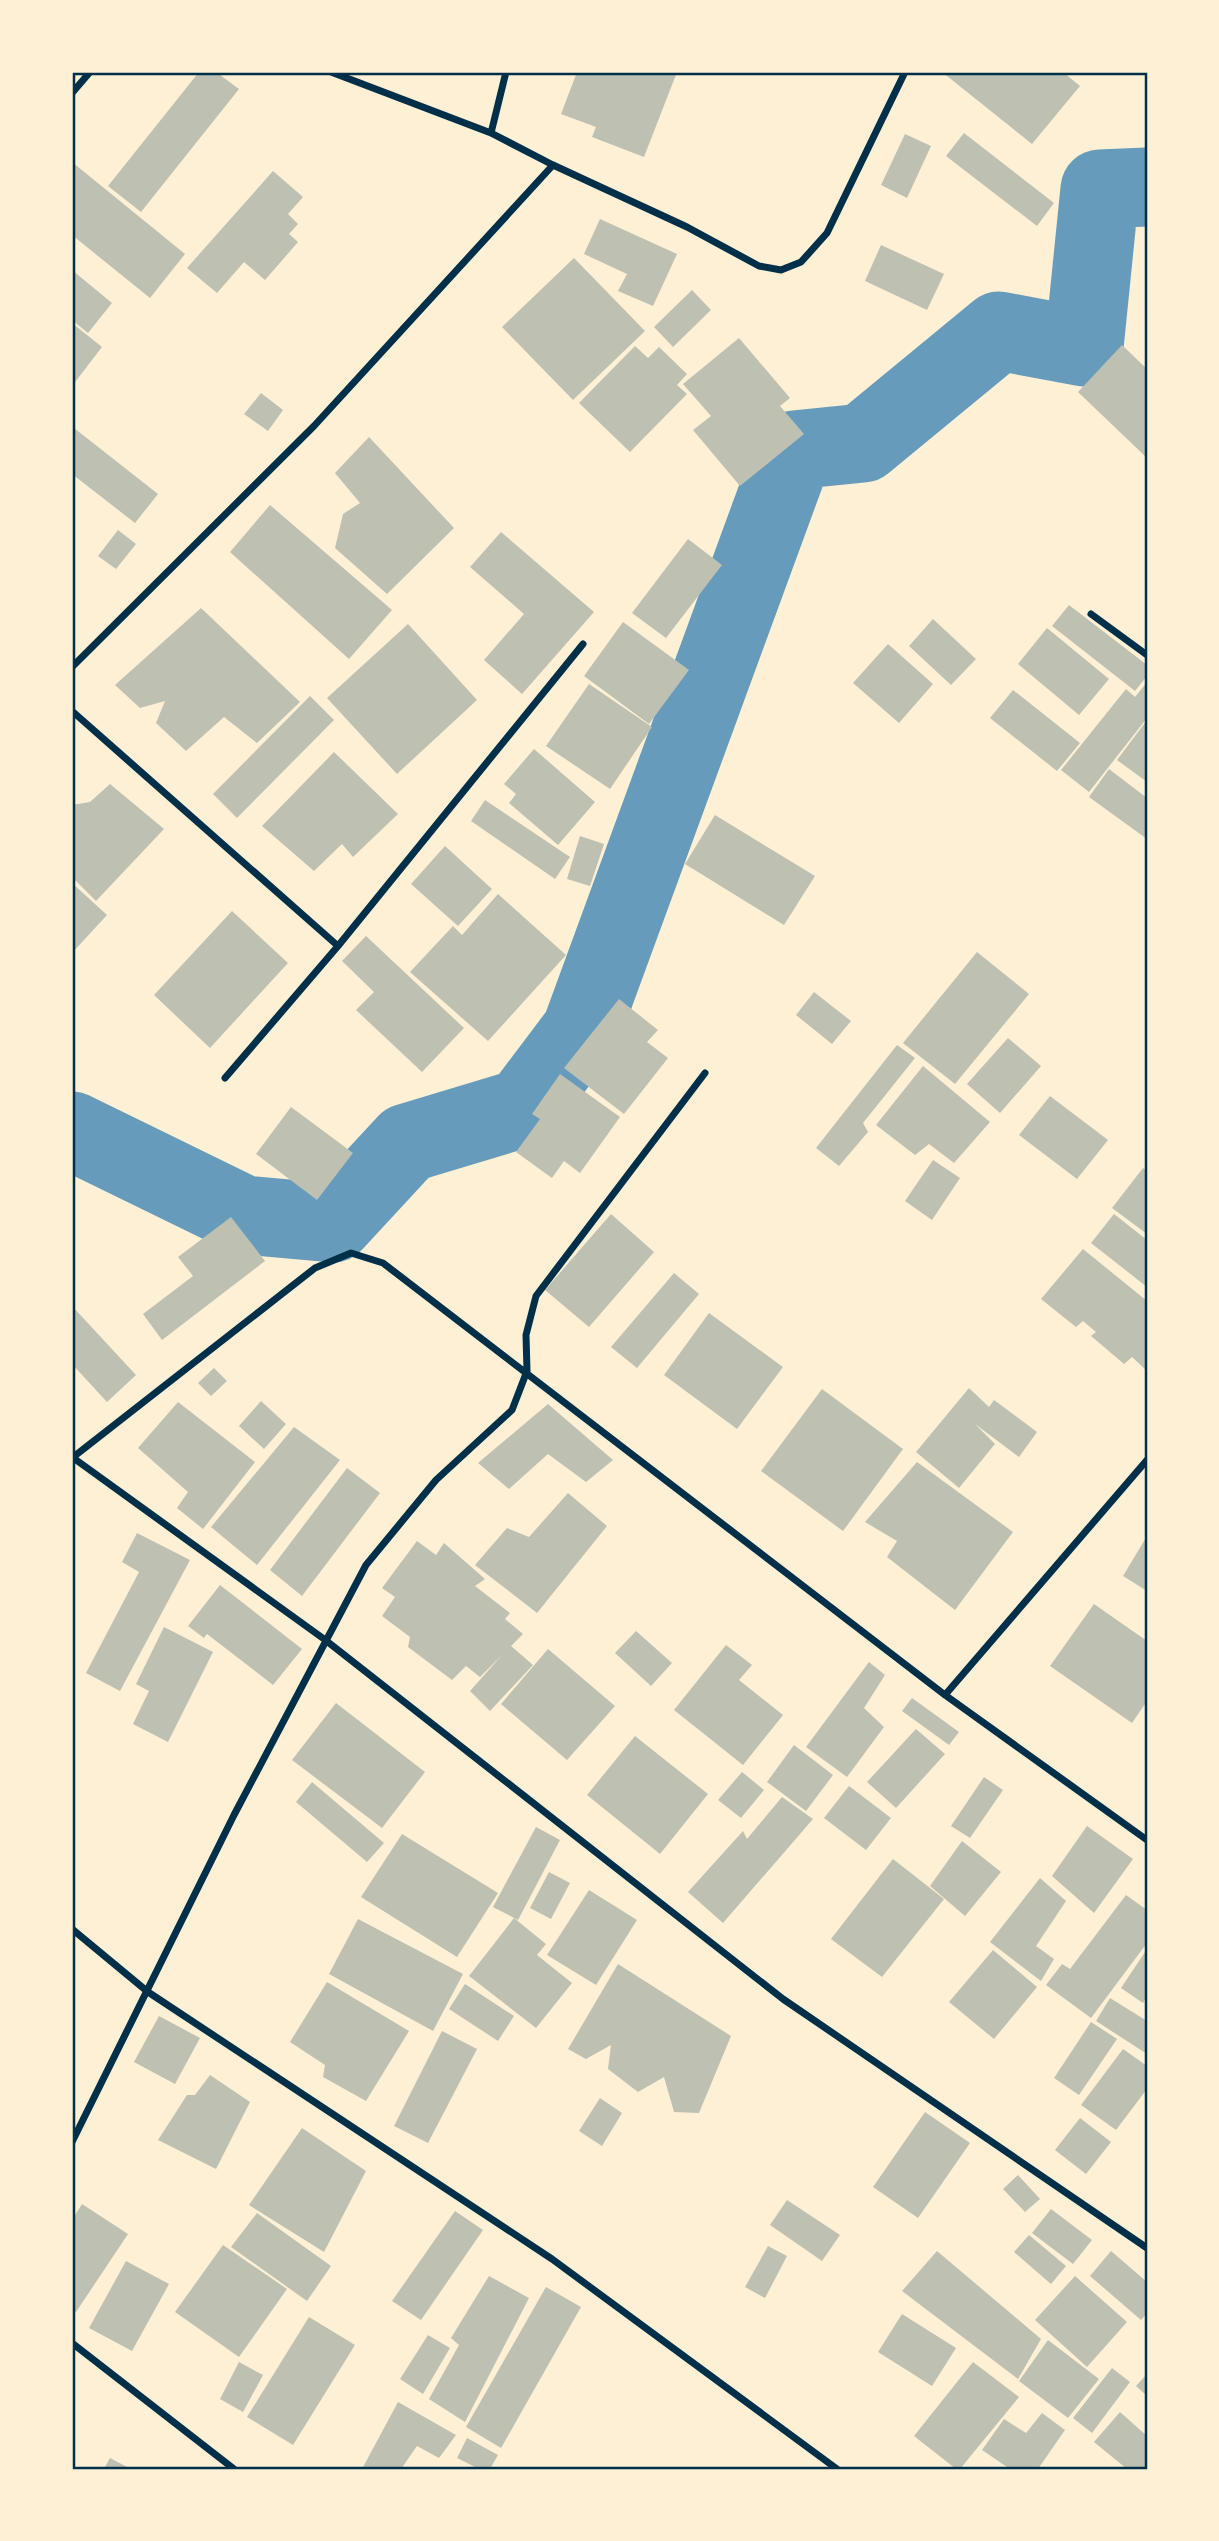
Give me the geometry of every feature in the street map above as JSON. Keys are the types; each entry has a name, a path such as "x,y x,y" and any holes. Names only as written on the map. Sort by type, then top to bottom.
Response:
{"street":[{"path":"72,93 90,72"},
{"path":"331,72 491,133 552,165 687,227 759,266 781,270 801,262 827,233 905,72"},
{"path":"491,133 506,72"},
{"path":"72,667 314,426 552,165"},
{"path":"1091,614 1147,655"},
{"path":"225,1078 338,946 583,644"},
{"path":"72,711 338,946"},
{"path":"72,2142 234,1815 324,1639 366,1565 436,1480 512,1410 527,1371 526,1335 536,1296 705,1073"},
{"path":"1147,1840 945,1695 527,1371 383,1263 351,1252 315,1268 72,1458 324,1639 783,1999 1147,2248"},
{"path":"945,1695 1147,1460"},
{"path":"72,1929 148,1992 552,2259 836,2469"},
{"path":"72,2343 234,2469"}],"building":[{"path":"199,72 216,72 239,89 141,212 108,186"},
{"path":"577,72 677,72 644,157 592,137 596,127 561,114"},
{"path":"942,72 1063,72 1080,86 1032,144"},
{"path":"964,133 1054,203 1037,226 946,156"},
{"path":"905,134 931,146 907,198 881,185"},
{"path":"72,162 185,254 150,298 72,235"},
{"path":"273,171 303,197 288,214 298,224 289,234 298,242 265,280 244,262 217,293 187,268"},
{"path":"600,219 677,254 653,306 618,291 627,274 584,254"},
{"path":"881,245 944,274 927,310 865,281"},
{"path":"574,258 645,331 573,400 502,327"},
{"path":"72,270 112,303 88,333 72,320"},
{"path":"692,290 711,310 673,347 654,327"},
{"path":"72,323 102,347 72,386"},
{"path":"739,338 790,398 780,406 804,434 740,486 693,430 711,416 683,384"},
{"path":"1122,345 1147,369 1147,458 1078,392"},
{"path":"635,346 648,358 659,347 687,374 677,385 687,394 630,452 579,403"},
{"path":"261,393 283,410 268,431 244,414"},
{"path":"74,428 158,494 135,523 72,474"},
{"path":"369,437 454,528 387,594 335,548 343,514 360,503 335,473"},
{"path":"270,505 392,610 349,659 230,552"},
{"path":"118,530 136,544 116,569 98,556"},
{"path":"501,532 594,612 522,694 484,660 524,614 470,567"},
{"path":"688,539 722,565 666,638 632,613"},
{"path":"1069,605 1147,665 1147,676 1135,691 1052,626"},
{"path":"201,608 300,702 257,743 224,717 186,751 156,723 165,701 140,708 115,685"},
{"path":"933,619 976,659 951,685 909,646"},
{"path":"623,622 689,670 649,724 584,676"},
{"path":"408,624 477,700 397,774 327,698"},
{"path":"1047,628 1109,679 1079,715 1018,664"},
{"path":"888,644 933,684 899,723 853,683"},
{"path":"1147,682 1147,718 1089,792 1061,770 1126,689 1135,697"},
{"path":"589,684 652,727 610,789 546,746"},
{"path":"1013,690 1080,743 1057,771 990,718"},
{"path":"310,696 334,720 237,818 213,794"},
{"path":"1147,720 1147,782 1117,760"},
{"path":"534,749 595,802 558,845 509,803 516,794 504,784"},
{"path":"334,752 398,814 353,857 342,844 314,871 262,826"},
{"path":"1109,769 1147,798 1147,839 1089,797"},
{"path":"110,784 164,829 96,901 72,877 72,805 90,802"},
{"path":"485,800 570,857 555,879 471,821"},
{"path":"715,815 815,876 784,925 685,864"},
{"path":"580,836 604,844 590,886 567,879"},
{"path":"445,846 492,889 458,926 411,884"},
{"path":"72,883 107,915 72,953"},
{"path":"498,894 566,955 488,1041 410,972 453,926 462,935"},
{"path":"232,911 288,963 210,1048 154,995"},
{"path":"366,936 464,1028 422,1072 356,1010 374,992 342,961"},
{"path":"977,952 1029,994 955,1084 903,1043"},
{"path":"814,992 851,1021 832,1044 796,1015"},
{"path":"619,999 658,1030 647,1042 668,1058 624,1114 564,1068"},
{"path":"1008,1038 1041,1066 1000,1113 967,1084"},
{"path":"897,1045 915,1058 863,1123 868,1132 839,1166 816,1148"},
{"path":"923,1066 990,1122 954,1163 929,1144 915,1155 876,1125"},
{"path":"560,1074 620,1117 580,1173 564,1161 552,1178 516,1152 540,1119 532,1114"},
{"path":"1050,1096 1108,1140 1077,1179 1019,1135"},
{"path":"291,1107 353,1153 317,1200 256,1154"},
{"path":"933,1160 960,1178 932,1220 905,1201"},
{"path":"1143,1168 1147,1171 1147,1234 1112,1208"},
{"path":"611,1214 654,1252 589,1327 545,1290"},
{"path":"1114,1214 1147,1240 1147,1287 1091,1243"},
{"path":"231,1217 265,1261 162,1340 143,1314 193,1276 178,1257"},
{"path":"1083,1249 1147,1301 1147,1371 1132,1357 1124,1364 1091,1336 1096,1332 1083,1321 1076,1327 1041,1299"},
{"path":"674,1273 699,1294 637,1368 611,1347"},
{"path":"72,1306 136,1375 107,1402 72,1364"},
{"path":"709,1313 783,1367 737,1429 664,1375"},
{"path":"214,1368 227,1381 211,1396 198,1383"},
{"path":"969,1388 989,1407 994,1400 1037,1432 1019,1457 975,1424 995,1444 959,1488 916,1452"},
{"path":"822,1389 903,1449 843,1531 761,1471"},
{"path":"261,1401 286,1424 264,1449 239,1426"},
{"path":"178,1402 255,1462 203,1529 177,1508 188,1492 138,1448"},
{"path":"548,1404 613,1460 586,1482 548,1454 509,1489 478,1463"},
{"path":"294,1427 340,1460 257,1565 211,1527"},
{"path":"917,1462 1013,1532 955,1610 887,1557 897,1541 865,1522"},
{"path":"347,1468 380,1493 302,1596 270,1570"},
{"path":"568,1493 607,1526 537,1613 475,1565 507,1528 529,1537"},
{"path":"137,1533 190,1560 120,1691 86,1673 139,1572 122,1562"},
{"path":"1147,1536 1147,1591 1123,1576"},
{"path":"417,1541 436,1555 444,1543 485,1579 475,1586 510,1613 505,1619 523,1634 511,1646 533,1665 490,1711 470,1691 502,1655 480,1677 466,1666 452,1680 408,1647 410,1637 382,1616 395,1597 382,1588"},
{"path":"220,1585 302,1649 273,1685 207,1634 204,1638 188,1626"},
{"path":"1094,1604 1147,1641 1147,1701 1132,1723 1050,1666"},
{"path":"164,1627 213,1652 168,1742 133,1724 149,1691 136,1684"},
{"path":"636,1631 672,1663 651,1686 615,1653"},
{"path":"726,1645 752,1665 739,1680 783,1715 743,1765 674,1710"},
{"path":"548,1649 615,1706 567,1760 501,1704"},
{"path":"869,1662 885,1675 864,1708 884,1727 847,1777 806,1747"},
{"path":"912,1698 959,1732 949,1745 902,1711"},
{"path":"336,1703 425,1772 382,1828 292,1760"},
{"path":"916,1729 945,1754 896,1808 867,1782"},
{"path":"635,1736 708,1794 660,1854 587,1795"},
{"path":"794,1745 833,1775 806,1811 767,1782"},
{"path":"742,1772 764,1790 741,1818 718,1800"},
{"path":"984,1777 1003,1790 970,1838 951,1826"},
{"path":"312,1782 384,1843 367,1862 296,1802"},
{"path":"849,1786 891,1818 866,1850 824,1818"},
{"path":"782,1797 813,1819 723,1923 688,1892 743,1831 747,1839"},
{"path":"1087,1826 1133,1859 1094,1913 1052,1876"},
{"path":"536,1827 560,1840 518,1920 493,1907"},
{"path":"402,1834 498,1893 457,1957 361,1897"},
{"path":"962,1841 1001,1872 965,1916 930,1886"},
{"path":"893,1859 944,1899 882,1977 831,1939"},
{"path":"549,1872 570,1883 551,1919 530,1908"},
{"path":"1040,1878 1066,1901 1036,1946 1054,1959 1041,1981 990,1942"},
{"path":"589,1890 637,1920 596,1985 547,1955"},
{"path":"1126,1895 1147,1910 1147,1943 1091,2018 1046,1985 1062,1964 1070,1969"},
{"path":"514,1918 546,1944 537,1955 572,1983 536,2028 469,1976"},
{"path":"358,1919 463,1974 433,2031 329,1974"},
{"path":"1147,1949 1147,1996 1143,2003 1121,1988"},
{"path":"993,1950 1037,1987 994,2039 949,2002"},
{"path":"618,1964 731,2036 699,2113 674,2112 664,2077 638,2092 608,2069 611,2045 586,2059 568,2049"},
{"path":"327,1982 409,2031 366,2101 323,2077 325,2065 290,2042"},
{"path":"465,1984 514,2016 498,2041 449,2009"},
{"path":"1110,1998 1147,2021 1147,2054 1096,2021"},
{"path":"159,2016 200,2038 175,2084 134,2062"},
{"path":"1091,2022 1117,2039 1079,2095 1054,2078"},
{"path":"442,2031 477,2049 428,2143 394,2126"},
{"path":"1123,2049 1147,2066 1147,2089 1116,2130 1081,2105"},
{"path":"210,2075 250,2102 216,2169 158,2140 187,2095 195,2095"},
{"path":"600,2098 622,2113 602,2146 579,2131"},
{"path":"925,2112 970,2143 918,2218 873,2187"},
{"path":"1080,2118 1111,2142 1086,2174 1055,2150"},
{"path":"302,2128 366,2171 324,2252 249,2205"},
{"path":"1018,2175 1040,2199 1025,2212 1003,2189"},
{"path":"787,2200 840,2235 822,2261 770,2225"},
{"path":"82,2204 128,2234 76,2312 72,2309 72,2220"},
{"path":"1051,2209 1092,2240 1073,2264 1032,2233"},
{"path":"455,2211 483,2230 421,2320 392,2301"},
{"path":"257,2213 331,2266 307,2301 231,2247"},
{"path":"1029,2235 1066,2266 1051,2284 1014,2252"},
{"path":"223,2245 287,2289 239,2357 175,2312"},
{"path":"768,2246 787,2256 765,2298 745,2287"},
{"path":"937,2251 1041,2339 1018,2379 902,2291"},
{"path":"1111,2251 1147,2282 1147,2313 1141,2320 1090,2276"},
{"path":"126,2261 169,2284 132,2351 89,2328"},
{"path":"489,2276 529,2298 465,2422 429,2399 459,2345 451,2338"},
{"path":"1075,2276 1127,2322 1087,2367 1035,2320"},
{"path":"546,2287 581,2307 501,2448 466,2427"},
{"path":"902,2314 956,2348 932,2386 878,2352"},
{"path":"309,2317 355,2345 293,2445 247,2417"},
{"path":"428,2335 450,2348 423,2394 400,2379"},
{"path":"1048,2340 1099,2379 1068,2418 1019,2381"},
{"path":"239,2362 263,2375 243,2412 220,2399"},
{"path":"973,2362 1019,2397 960,2469 956,2469 914,2436"},
{"path":"1112,2368 1130,2382 1092,2433 1073,2418"},
{"path":"1147,2374 1147,2396 1136,2386"},
{"path":"398,2402 456,2435 439,2458 417,2446 401,2469 362,2469"},
{"path":"1120,2412 1147,2436 1147,2469 1127,2469 1094,2442"},
{"path":"1042,2413 1065,2430 1038,2469 1010,2469 982,2450 1004,2419 1026,2433"},
{"path":"467,2438 498,2455 490,2469 479,2469 457,2458"},
{"path":"110,2458 131,2469 104,2469"}],"waterway":[{"path":"72,1131 244,1215 333,1223 407,1143 523,1108 581,1031 794,450 863,443 999,331 1084,347 1100,189 1147,187"}]}
